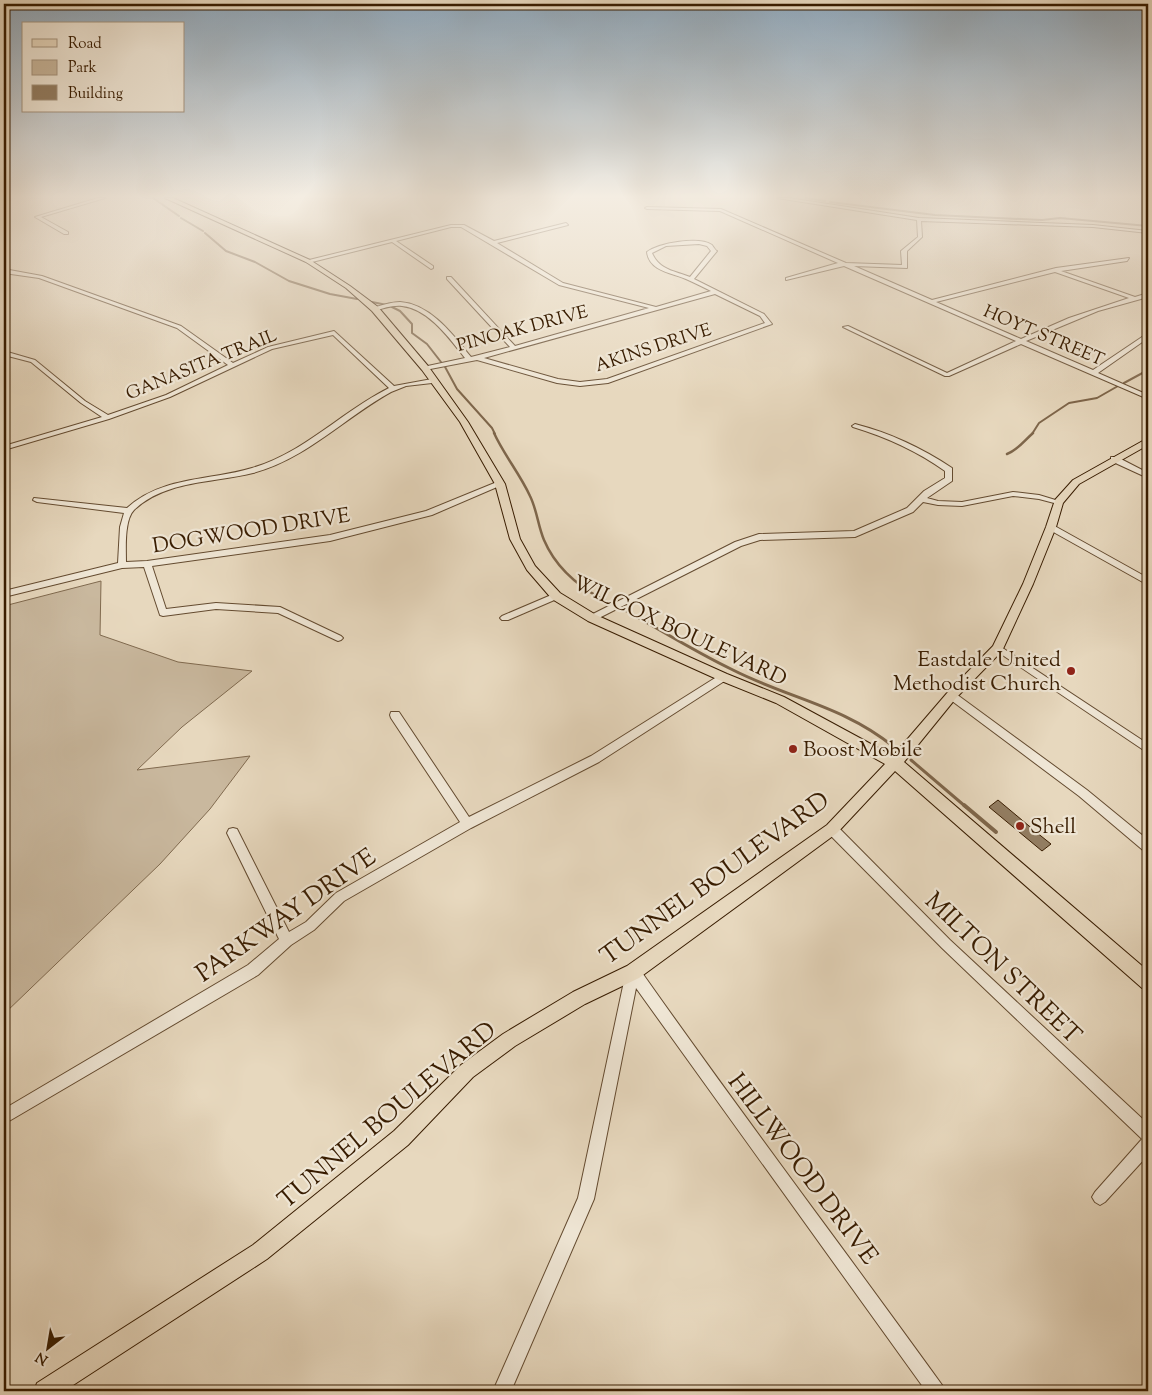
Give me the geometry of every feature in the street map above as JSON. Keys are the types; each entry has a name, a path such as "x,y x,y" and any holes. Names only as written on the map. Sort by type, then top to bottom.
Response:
{"main road":[{"name":"WILCOX BOULEVARD","path":"311,263 348,287 375,309 425,368 464,422 500,484 515,539 531,568 556,596 592,618 723,677 780,700 895,763 1148,982"},
{"name":"TUNNEL BOULEVARD","path":"45,1391 260,1252 401,1138 467,1071 509,1040 578,998 633,972 832,829 895,763 952,695 998,648 1028,584 1051,527 1058,502 1076,482 1148,440"}],"street":[{"path":"425,263 431,267"},
{"path":"526,263 561,284 654,308"},
{"path":"654,263 666,270 691,278 715,292"},
{"path":"691,278 703,263"},
{"path":"788,279 840,264 905,267 905,263"},
{"path":"931,302 1056,270 1101,263"},
{"name":"HOYT STREET","path":"840,264 1148,397"},
{"path":"1056,270 1134,298"},
{"path":"4,271 40,277 179,327 232,366"},
{"path":"449,278 514,348"},
{"name":"PINOAK DRIVE","path":"425,368 477,358 715,292"},
{"name":"AKINS DRIVE","path":"477,358 557,381 580,384 608,381 769,324 762,315 715,292"},
{"path":"846,327 947,375 1083,315 1148,295"},
{"path":"375,309 400,304 416,307 451,336 469,359"},
{"name":"GANASITA TRAIL","path":"4,448 107,418 168,396 270,348 334,333 393,388"},
{"path":"1093,373 1148,335"},
{"path":"4,353 33,361 83,402 107,418"},
{"path":"37,500 129,510 173,485 188,480 244,473 270,464 292,454 393,388 432,380"},
{"path":"592,618 738,544 759,537 855,534 910,510 924,496 949,479 949,470 931,456 903,443 855,426"},
{"path":"1114,459 1148,476"},
{"name":"DOGWOOD DRIVE","path":"4,594 122,565 147,564 330,538 429,513 500,484"},
{"path":"924,496 938,503 962,504 1013,494 1039,497 1058,502"},
{"path":"122,565 123,528 129,510"},
{"path":"1051,527 1148,582"},
{"path":"147,564 163,613 216,606 280,610 338,638"},
{"path":"505,618 556,596"},
{"path":"998,648 1148,749"},
{"name":"PARKWAY DRIVE","path":"4,1117 253,970 287,941 310,926 340,897 467,824 595,759 723,677"},
{"path":"952,695 1083,793 1148,847"},
{"path":"395,715 467,824"},
{"name":"MILTON STREET","path":"832,829 946,944 1148,1134"},
{"path":"233,833 287,941"},
{"path":"502,1391 586,1199 633,972"},
{"name":"HILLWOOD DRIVE","path":"633,972 685,1048 851,1271 936,1391"},
{"path":"1100,1197 1148,1144"}],"green space":[{"path":"101,581 100,635 178,662 252,671 182,727 137,770 250,756 210,809 160,864 4,1014 4,606"}],"building":[{"name":"Shell","path":"998,800 1051,844 1042,851 989,807"}],"waterway":[{"path":"257,263 289,281 330,294 357,299"},
{"path":"372,302 387,305"},
{"path":"392,307 400,311 412,324 412,333 427,344 441,362"},
{"path":"444,365 457,389 492,428 495,434"},
{"path":"1124,383 1148,370"},
{"path":"1032,434 1039,423 1069,403 1097,398 1118,386"},
{"path":"494,433 530,496 544,540 554,558 584,588 602,599"},
{"path":"1007,454 1018,448 1032,434"},
{"path":"600,598 609,603"},
{"path":"623,609 733,670 836,712 875,733 894,747"},
{"path":"911,760 966,807"},
{"path":"964,805 996,832"}],"place":[{"name":"Eastdale United Methodist Church","path":"1071,671"},
{"name":"Boost Mobile","path":"793,749"},
{"name":"Shell","path":"1020,826"}]}
